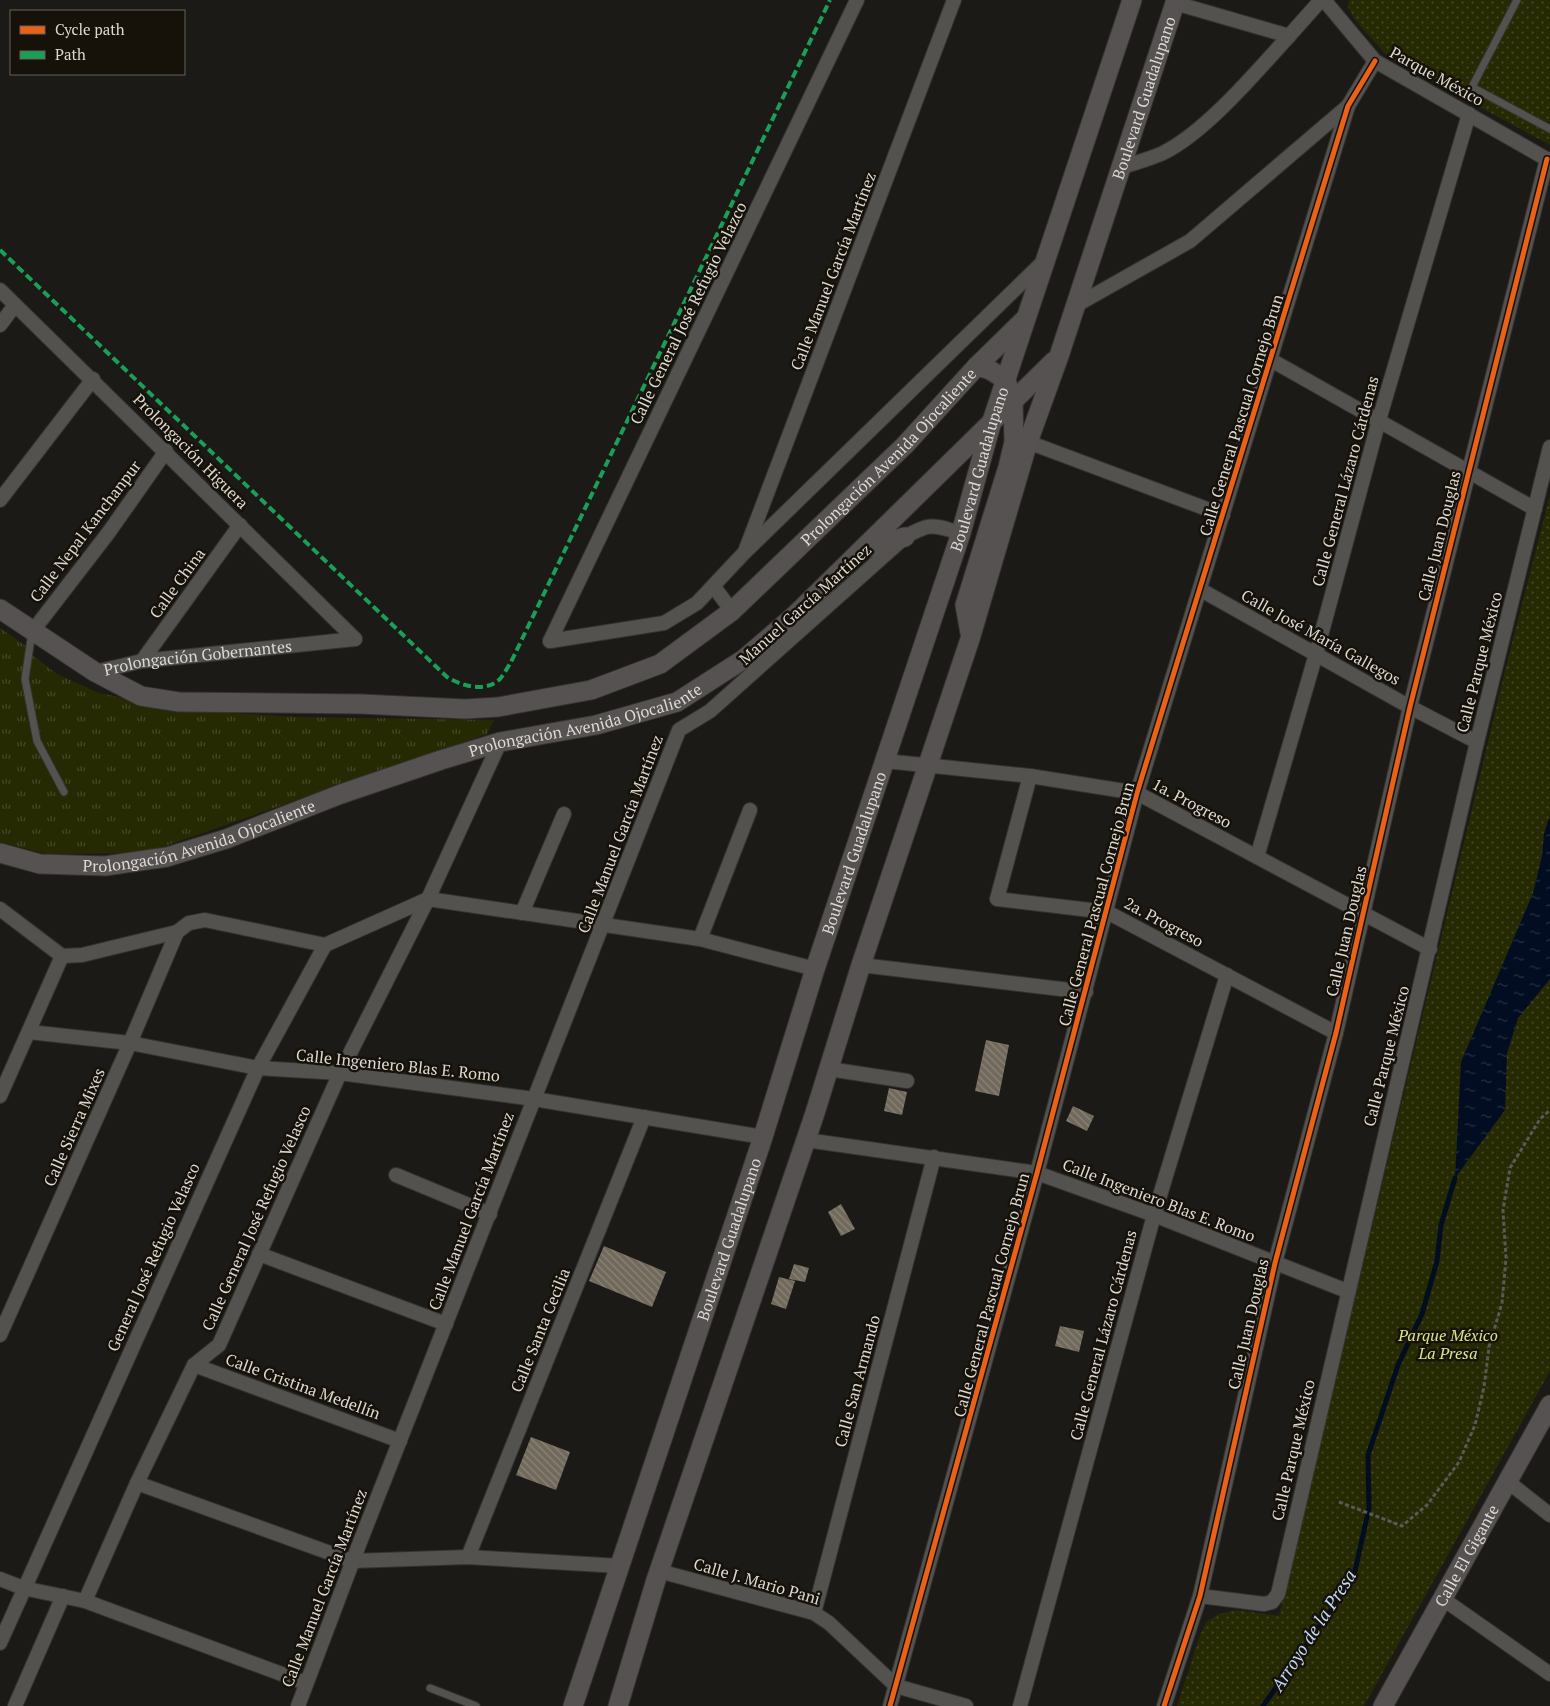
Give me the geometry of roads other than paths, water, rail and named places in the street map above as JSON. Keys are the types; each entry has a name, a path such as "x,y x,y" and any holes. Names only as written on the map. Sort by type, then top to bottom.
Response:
{"main road":[{"name":"Boulevard Guadalupano","path":"573,1706 763,1137 815,969 961,533 992,421 1132,0"},
{"name":"Boulevard Guadalupano","path":"618,1706 659,1571 806,1140 861,965 970,640 1028,442 1059,356 1073,307 1176,1"},
{"name":"Prolongación Avenida Ojocaliente","path":"95,672 141,696 179,702 361,704 465,709 498,707 591,690 660,664 732,611 905,445 977,366 1028,316"},
{"name":"Prolongación Avenida Ojocaliente","path":"0,853 40,864 106,866 167,857 226,839 341,794 500,742 596,725 677,702 744,660 794,616 1059,356"},
{"path":"970,640 970,628 965,605 1014,442 1013,403 1006,380 990,370 977,366"},
{"path":"862,550 905,537"},
{"name":"Prolongación Gobernantes","path":"0,609 95,672"},
{"name":"Calle El Gigante","path":"1383,1706 1550,1405"}],"street":[{"name":"Calle General José Refugio Velazco","path":"550,641 857,0"},
{"name":"Calle Manuel García Martínez","path":"744,553 954,0"},
{"path":"1120,168 1162,153 1194,132 1242,88 1323,0"},
{"name":"Parque México","path":"1323,0 1375,61 1548,160"},
{"path":"1176,1 1289,36"},
{"name":"Calle General Pascual Cornejo Brun","path":"890,1706 1037,1173 1138,794 1348,106 1375,61"},
{"name":"Calle General Pascual Cornejo Brun","path":"1073,307 1190,242 1348,106"},
{"name":"Calle General Lázaro Cárdenas","path":"1257,857 1316,654 1379,420 1469,114"},
{"name":"Calle Juan Douglas","path":"1164,1706 1200,1596 1275,1263 1336,1033 1410,707 1467,471 1548,160"},
{"name":"Prolongación Avenida Ojocaliente","path":"550,641 664,623 690,608 714,587 744,553 1046,259"},
{"name":"Prolongación Higuera","path":"0,290 355,638"},
{"path":"0,325 15,305"},
{"path":"1271,360 1535,509"},
{"path":"0,500 92,379"},
{"path":"1028,442 1223,515"},
{"name":"Calle Parque México","path":"1200,1596 1264,1604 1272,1602 1278,1594 1347,1291 1430,949 1477,742 1550,447"},
{"name":"Calle Nepal Kanchanpur","path":"32,632 120,516 166,451"},
{"name":"Calle China","path":"142,661 240,525"},
{"name":"Manuel García Martínez","path":"679,730 710,711 905,537 924,526 933,525 961,533"},
{"path":"714,587 732,611"},
{"name":"Calle José María Gallegos","path":"1201,590 1410,707 1477,742"},
{"name":"Prolongación Gobernantes","path":"95,672 142,661 355,638"},
{"name":"Calle Manuel García Martínez","path":"298,1706 352,1561 679,730"},
{"name":"Calle General José Refugio Velasco","path":"85,1601 137,1482 194,1365 219,1345 340,1073 428,899 500,742"},
{"name":"1a. Progreso","path":"885,761 1030,776 1138,794 1430,949"},
{"name":"2a. Progreso","path":"1030,776 997,899 1107,912 1336,1033"},
{"path":"700,939 750,810"},
{"path":"522,913 564,814"},
{"path":"0,908 62,956 82,954 177,932 189,923 205,920 325,945 428,899 700,939 815,969"},
{"name":"Calle Sierra Mixes","path":"0,1334 130,1043 177,932"},
{"name":"General José Refugio Velasco","path":"23,1588 258,1068 325,945"},
{"path":"0,1096 62,956"},
{"path":"861,965 1086,992"},
{"name":"Calle General Lázaro Cárdenas","path":"1020,1706 1154,1215 1227,975"},
{"name":"Calle Ingeniero Blas E. Romo","path":"29,1032 130,1043 258,1068 340,1073 534,1098 763,1137"},
{"path":"829,1069 907,1081"},
{"name":"Calle Santa Cecilia","path":"468,1557 644,1116"},
{"name":"Calle Ingeniero Blas E. Romo","path":"806,1140 1037,1173 1154,1215 1347,1291"},
{"name":"Calle San Armando","path":"814,1613 934,1157"},
{"path":"396,1175 490,1214"},
{"path":"258,1254 446,1324"},
{"name":"Calle Cristina Medellín","path":"194,1365 400,1441"},
{"path":"1507,1481 1550,1515"},
{"path":"137,1482 352,1561 468,1557 620,1566"},
{"name":"Calle J. Mario Pani","path":"659,1571 814,1613 829,1622 896,1686 966,1706"},
{"path":"0,1579 23,1588 85,1601 306,1683"},
{"path":"0,1643 23,1588"},
{"path":"15,1706 63,1596"},
{"path":"1443,1599 1550,1674"}],"lane":[{"path":"1517,0 1472,87 1550,129"},
{"path":"32,632 25,679 37,741 64,792"},
{"path":"430,1688 476,1706"}],"water":[{"path":"1550,814 1550,979 1518,1018 1507,1053 1505,1110 1455,1178 1461,1062 1533,893 1542,856 1544,834"}],"waterway":[{"name":"Arroyo de la Presa","path":"1263,1706 1333,1607 1355,1571 1369,1508 1368,1455 1398,1365 1422,1314 1437,1261 1441,1225 1455,1178"}],"park label":[{"name":"Parque México La Presa","path":"1448,1344"}]}
